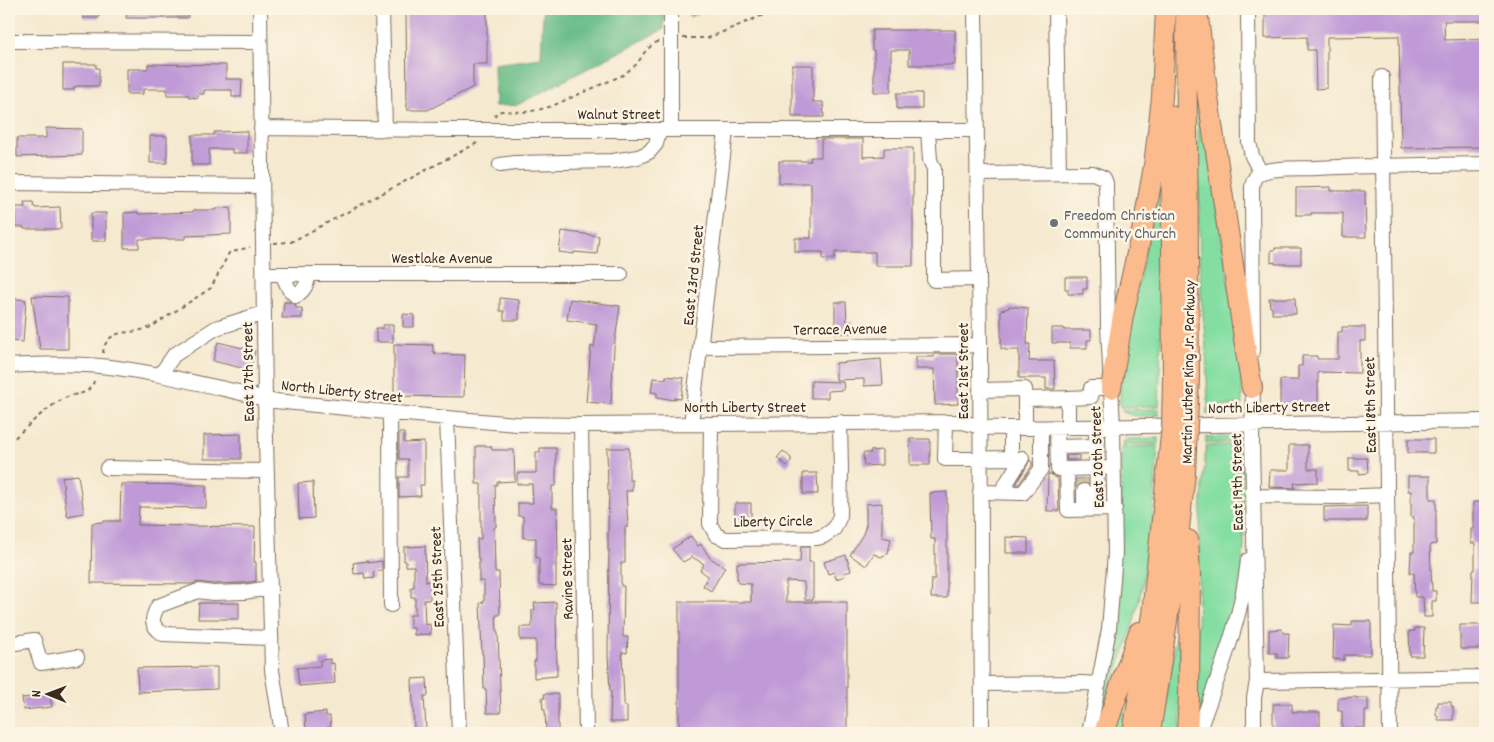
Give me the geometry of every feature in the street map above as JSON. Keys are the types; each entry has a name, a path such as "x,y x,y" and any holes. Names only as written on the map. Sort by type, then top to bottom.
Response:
{"highway":[{"name":"Martin Luther King Jr. Parkway","path":"1168,9 1181,377"},
{"path":"1111,388 1123,316 1154,166 1162,97 1168,9"},
{"name":"Martin Luther King Jr. Parkway","path":"1150,733 1174,575 1176,473 1181,377 1186,9"},
{"path":"1197,9 1211,117 1252,388"},
{"name":"Martin Luther King Jr. Parkway","path":"1133,733 1176,473"},
{"path":"1176,473 1190,575 1187,733"},
{"path":"1104,733 1140,630 1152,614"}],"street":[{"name":"East 27th Street","path":"260,9 261,186 271,638 272,670 282,733"},
{"path":"382,9 385,130"},
{"path":"500,164 613,160 638,157 649,152 665,130 671,9"},
{"name":"East 21st Street","path":"975,9 980,345 982,733"},
{"path":"977,174 1059,172 1056,9"},
{"path":"1248,9 1249,142 1252,156 1261,173 1274,170 1345,166 1485,164"},
{"path":"9,41 260,42"},
{"name":"East 18th Street","path":"1382,77 1390,733"},
{"name":"Walnut Street","path":"261,128 385,130 977,130"},
{"name":"East 23rd Street","path":"692,424 726,130"},
{"path":"928,130 930,160 934,169 934,280 979,279"},
{"name":"East 20th Street","path":"1059,172 1093,173 1104,178 1107,189 1108,326 1113,427 1115,554 1109,629 1089,733"},
{"name":"East 19th Street","path":"1254,733 1254,698 1258,681 1252,424 1254,306 1252,187 1254,178 1261,173"},
{"path":"9,183 261,186"},
{"name":"Westlake Avenue","path":"263,274 621,274"},
{"path":"282,274 289,289 296,296 307,284 309,274"},
{"path":"160,375 174,355 216,328 264,313"},
{"name":"Terrace Avenue","path":"701,347 980,345"},
{"name":"North Liberty Street","path":"9,366 52,364 100,366 160,375 265,400 517,424 963,422 980,426 1041,428 1485,421"},
{"path":"1025,399 1091,397 1091,388 1111,388"},
{"path":"980,390 1025,389 1025,399 1018,428 1024,493 980,492"},
{"path":"1068,398 1058,447 1058,469 1067,469 1087,477 1114,468"},
{"path":"390,412 391,605"},
{"name":"East 25th Street","path":"447,418 460,733"},
{"name":"Liberty Circle","path":"711,424 710,524 716,534 726,539 817,538 834,530 840,516 840,422"},
{"path":"946,422 946,459 980,459 1021,469 1041,469 1041,428"},
{"name":"Ravine Street","path":"581,425 586,733"},
{"path":"1090,509 1087,477 1096,446 1096,427"},
{"path":"1058,447 1096,446"},
{"path":"1000,492 1021,469 1041,458"},
{"path":"107,468 267,471"},
{"path":"1067,469 1068,510 1115,509"},
{"path":"1087,477 1090,509"},
{"path":"1198,733 1240,608 1248,567 1253,496 1330,497 1387,495"},
{"path":"270,588 244,592 198,592 158,606 153,614 152,622 156,629 163,634 271,638"},
{"path":"9,644 34,640 41,663 77,657"},
{"path":"1258,681 1485,677"},
{"path":"982,684 1099,684"}],"path":[{"path":"9,443 51,407 65,398 88,390 94,383 104,346 109,339 120,333 151,327 211,288 229,253 262,243 291,242 490,136 496,113 501,110 524,112 552,106 623,75 637,64 652,45 659,41 671,38 708,38 778,9"}],"green space":[{"path":"543,9 664,9 664,29 517,105 495,106 494,64 541,58"},
{"path":"689,9 712,9 689,17"},
{"path":"1195,57 1242,373 1242,405 1208,406 1206,347 1200,283"},
{"path":"1159,181 1161,336 1159,406 1120,407 1120,377"},
{"path":"1207,408 1241,408 1234,413 1207,414"},
{"path":"1159,409 1159,415 1144,416 1129,415 1121,410"},
{"path":"1206,437 1230,437 1242,443 1206,443"},
{"path":"1158,438 1158,444 1123,444 1124,441 1129,439"},
{"path":"1242,445 1244,547 1242,571 1235,607 1195,726 1199,539 1206,446"},
{"path":"1158,446 1153,517 1139,601 1128,643 1093,733 1121,509 1121,447"},
{"path":"1180,611 1181,733 1161,733"},
{"path":"1127,693 1121,733 1109,733"}],"building":[{"path":"83,9 99,9 99,18 83,18"},
{"path":"127,9 188,9 188,18 126,18"},
{"path":"406,9 487,9 487,64 473,64 473,87 428,110 407,110"},
{"path":"1265,9 1485,9 1485,21 1444,21 1445,40 1485,39 1485,147 1401,148 1399,36 1327,37 1327,88 1316,89 1315,50 1307,50 1307,37 1265,38"},
{"path":"872,30 955,30 955,65 909,65 909,50 891,50 891,92 874,92"},
{"path":"63,64 96,64 96,68 99,68 99,86 78,86 74,87 74,90 63,90"},
{"path":"148,64 226,65 226,79 242,79 241,97 232,97 232,90 204,90 204,94 198,94 198,98 189,97 189,95 167,95 167,89 143,89 143,94 127,94 127,69 147,69"},
{"path":"792,65 813,65 813,102 823,102 824,117 792,117"},
{"path":"897,93 922,93 922,109 897,109"},
{"path":"46,128 82,129 82,155 17,157 17,138 46,138"},
{"path":"247,131 247,153 232,153 232,149 209,149 209,165 192,165 192,135 214,135 214,132"},
{"path":"150,136 167,136 167,163 150,163"},
{"path":"821,139 863,139 863,157 884,156 884,148 913,148 913,266 875,266 875,252 835,252 835,259 823,259 823,252 795,252 795,238 811,238 811,183 779,183 779,161 811,161 810,157 821,157"},
{"path":"1331,187 1331,191 1365,191 1366,237 1343,237 1343,213 1296,215 1296,188"},
{"path":"24,202 33,202 36,208 60,207 61,229 24,229 24,227 15,227 15,207 25,207"},
{"path":"231,207 231,234 186,236 186,239 139,239 139,248 124,248 124,213 193,212 193,210 217,210 217,208"},
{"path":"91,213 106,213 106,241 91,241"},
{"path":"562,231 599,236 597,254 559,252"},
{"path":"1275,248 1301,248 1301,264 1271,263 1271,250 1275,250"},
{"path":"1065,277 1087,277 1087,289 1083,289 1083,294 1068,294 1068,289 1065,289"},
{"path":"32,296 68,297 68,349 40,349"},
{"path":"10,298 26,300 23,342 9,341"},
{"path":"500,298 519,300 519,320 504,320 504,311 500,311"},
{"path":"1269,298 1295,298 1296,314 1272,314"},
{"path":"570,299 620,306 614,348 611,404 586,402 591,346 594,347 597,324 567,320"},
{"path":"284,302 296,305 296,308 302,308 302,318 282,318"},
{"path":"835,302 846,302 847,322 853,322 853,333 835,333"},
{"path":"1009,306 1028,308 1027,344 1030,344 1029,361 1054,361 1055,389 1046,389 1046,378 1019,378 1019,350 1001,349 1001,310 1009,308"},
{"path":"403,314 414,315 414,327 403,327"},
{"path":"383,325 393,325 393,342 376,342 376,328 383,328"},
{"path":"1342,327 1365,327 1365,341 1360,341 1360,373 1318,372 1318,405 1280,406 1280,380 1298,380 1298,366 1302,366 1302,356 1317,356 1317,359 1338,359 1338,332 1342,332"},
{"path":"1052,328 1091,330 1091,340 1087,340 1087,348 1070,348 1070,343 1052,343"},
{"path":"218,342 255,351 250,370 213,361"},
{"path":"394,344 433,345 433,352 435,354 465,355 464,397 394,396"},
{"path":"934,354 958,354 958,404 935,405 934,369 916,369 916,357 934,357"},
{"path":"881,359 883,385 864,386 864,379 836,380 836,363"},
{"path":"666,376 684,378 681,399 674,398 674,400 657,397 657,393 651,392 653,378 666,379"},
{"path":"811,381 843,382 844,390 828,391 828,398 811,398"},
{"path":"399,433 404,433 404,443 424,442 424,485 420,485 421,496 399,497 399,477 408,477 408,459 399,459"},
{"path":"241,434 241,459 204,459 204,435"},
{"path":"910,439 930,439 930,465 910,465"},
{"path":"1408,439 1434,439 1434,453 1408,453"},
{"path":"1289,445 1308,445 1308,469 1318,469 1318,482 1294,483 1295,488 1269,487 1270,470 1289,470"},
{"path":"476,446 491,446 492,450 514,450 515,481 497,482 497,485 495,485 495,572 499,572 500,615 496,615 501,713 487,713 486,689 484,689 480,603 484,602 484,581 479,581 477,539 481,539 481,484 476,484"},
{"path":"540,448 556,448 556,486 552,486 552,508 557,508 558,558 556,558 556,586 539,585 539,558 536,558 536,538 523,538 523,516 518,516 518,503 533,503 532,484 517,484 517,473 536,473 536,452 540,452"},
{"path":"607,448 629,448 629,480 632,480 632,491 626,491 628,527 625,527 625,563 621,563 621,586 624,586 623,637 628,637 627,653 622,652 624,706 627,706 627,722 610,722 611,691 608,655 609,491"},
{"path":"882,450 882,465 864,466 863,453"},
{"path":"783,451 791,458 787,466 777,458"},
{"path":"1079,455 1079,460 1067,460 1066,456"},
{"path":"1349,458 1367,458 1368,473 1359,474 1359,471 1349,471"},
{"path":"1030,460 1032,466 1019,484 1016,484"},
{"path":"803,473 817,473 818,494 803,494"},
{"path":"1048,474 1058,478 1059,511 1047,511"},
{"path":"78,475 84,513 67,516 62,477"},
{"path":"1408,476 1430,476 1430,499 1436,499 1436,544 1430,545 1432,591 1436,591 1436,601 1432,601 1432,617 1424,617 1423,597 1415,597 1414,573 1410,573 1411,552 1414,552 1414,517 1411,517 1411,491 1408,491"},
{"path":"1076,479 1088,479 1088,483 1080,483 1076,487"},
{"path":"313,482 314,518 299,519 298,483"},
{"path":"121,484 206,485 206,508 139,507 138,525 255,527 254,562 256,562 256,581 213,584 199,582 191,584 91,583 92,523 120,521"},
{"path":"947,492 947,598 931,598 932,579 935,579 935,539 931,539 930,493"},
{"path":"1473,502 1485,502 1485,602 1472,602 1473,570 1475,570 1475,543 1471,543"},
{"path":"735,503 751,503 751,525 735,525"},
{"path":"882,503 882,537 891,539 888,553 881,557 874,554 866,566 850,555 863,534 866,525 866,504"},
{"path":"1367,506 1367,521 1324,521 1324,507"},
{"path":"691,536 698,546 701,544 710,558 725,567 711,591 703,586 708,576 700,570 704,564 692,557 683,562 672,549"},
{"path":"1006,537 1028,538 1028,553 1006,553"},
{"path":"425,546 426,582 430,581 430,600 424,600 425,625 430,624 431,634 414,635 414,628 410,628 410,615 415,615 415,597 411,597 411,587 414,587 414,566 406,566 404,547"},
{"path":"801,547 809,547 809,562 813,562 813,600 805,600 804,582 786,581 786,602 847,602 847,733 679,733 679,602 751,602 751,584 738,583 737,563 800,562"},
{"path":"846,555 851,571 844,573 845,576 836,579 834,572 828,574 824,562"},
{"path":"368,561 368,563 382,561 382,571 373,572 374,578 365,579 364,573 354,574 353,563"},
{"path":"556,602 557,676 534,678 536,640 520,640 520,627 532,627 532,610 535,610 534,603"},
{"path":"199,603 239,603 239,619 198,619"},
{"path":"1352,621 1371,621 1371,655 1344,655 1344,660 1333,659 1334,625 1352,626"},
{"path":"1460,625 1483,625 1483,649 1460,649"},
{"path":"1415,628 1424,628 1423,656 1410,656 1409,631 1415,631"},
{"path":"1282,629 1283,633 1289,633 1288,658 1277,658 1277,653 1269,653 1269,630"},
{"path":"330,659 330,664 334,663 335,683 299,686 297,668 320,666 320,660"},
{"path":"217,667 217,689 138,692 137,668"},
{"path":"427,678 428,696 424,696 426,729 414,730 412,679"},
{"path":"544,694 558,694 558,733 546,733 545,710 543,710 542,698 545,698"},
{"path":"50,695 52,707 24,710 22,698"},
{"path":"1338,698 1368,698 1368,711 1365,711 1365,728 1342,728 1342,711 1338,711"},
{"path":"1438,702 1451,702 1451,706 1453,706 1453,720 1438,720 1436,706 1438,706"},
{"path":"1273,704 1292,704 1292,712 1320,712 1320,733 1273,732"},
{"path":"326,712 326,716 330,716 331,727 306,731 305,714"}],"tunnel":[{"path":"1083,479 1084,491"}],"place":[{"name":"Freedom Christian Community Church","path":"1054,223"}]}
